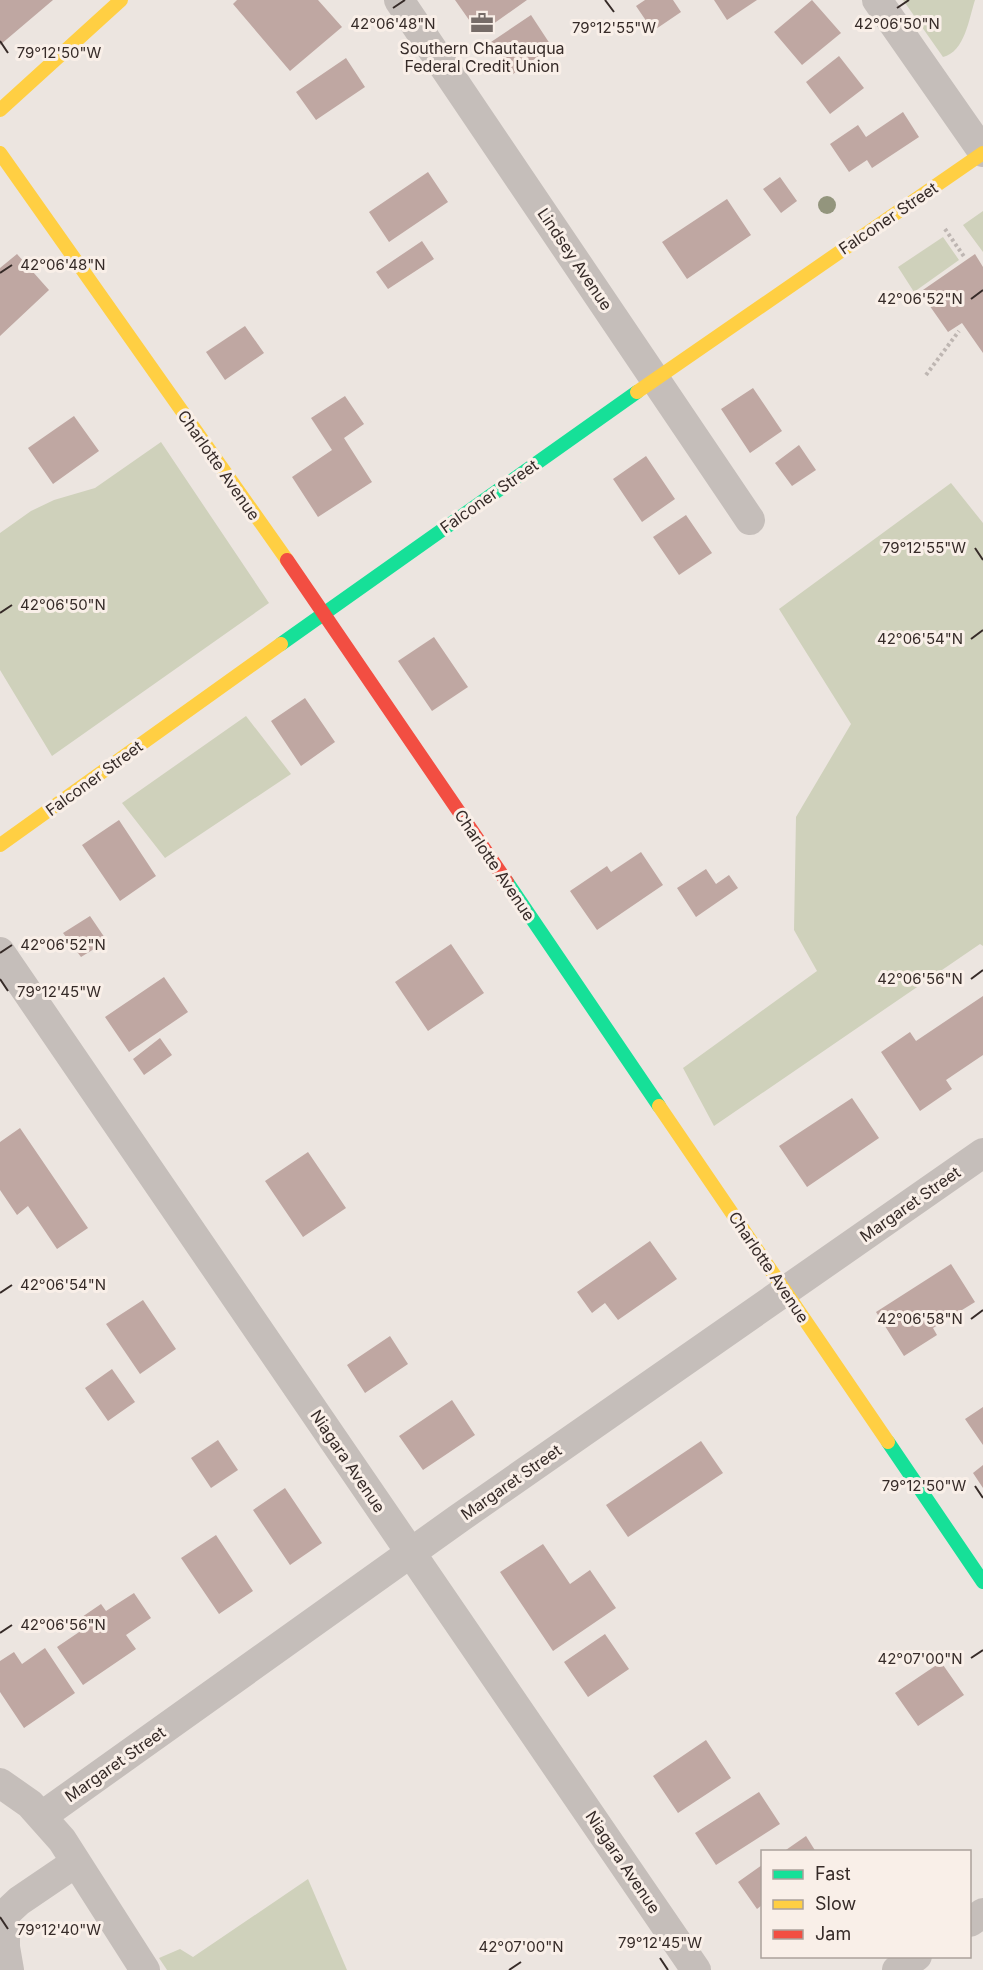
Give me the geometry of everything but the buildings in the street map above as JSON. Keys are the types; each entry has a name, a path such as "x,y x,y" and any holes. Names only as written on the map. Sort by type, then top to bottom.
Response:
{"street":[{"path":"0,110 121,0"},
{"name":"Lindsey Avenue","path":"399,0 750,520"},
{"path":"877,0 983,152"},
{"name":"Falconer Street","path":"0,845 324,613 983,152"},
{"name":"Charlotte Avenue","path":"0,153 324,613 983,1582"},
{"name":"Niagara Avenue","path":"0,952 696,1970"},
{"name":"Margaret Street","path":"42,1816 411,1553 983,1153"},
{"path":"0,1783 30,1804 62,1840 145,1970"},
{"path":"9,1970 5,1947 5,1914 19,1901 75,1863"},
{"path":"897,1970 914,1958"}],"path":[{"path":"945,229 965,258"},
{"path":"926,375 959,331"}],"green space":[{"path":"903,0 975,0 965,33 956,49 943,57"},
{"path":"983,211 983,252 963,225"},
{"path":"943,237 959,260 914,292 898,267"},
{"path":"161,442 269,603 52,756 0,670 0,533 31,511 54,500 95,488"},
{"path":"951,483 983,523 983,946 980,944 714,1126 683,1068 817,971 794,930 796,817 851,724 779,609"},
{"path":"246,716 291,774 165,858 122,803"},
{"path":"308,1879 347,1970 167,1970 159,1958 180,1949 193,1957"}],"traffic: fast":[{"path":"281,644 637,392"},
{"path":"507,882 659,1106"},
{"path":"888,1442 983,1582"}],"traffic: slow":[{"path":"0,110 121,0"},
{"path":"0,153 287,560"},
{"path":"637,392 983,153"},
{"path":"0,845 281,644"},
{"path":"659,1106 888,1442"}],"traffic: jam":[{"path":"287,560 507,882"}],"place":[{"name":"Southern Chautauqua Federal Credit Union","path":"482,23"}]}
